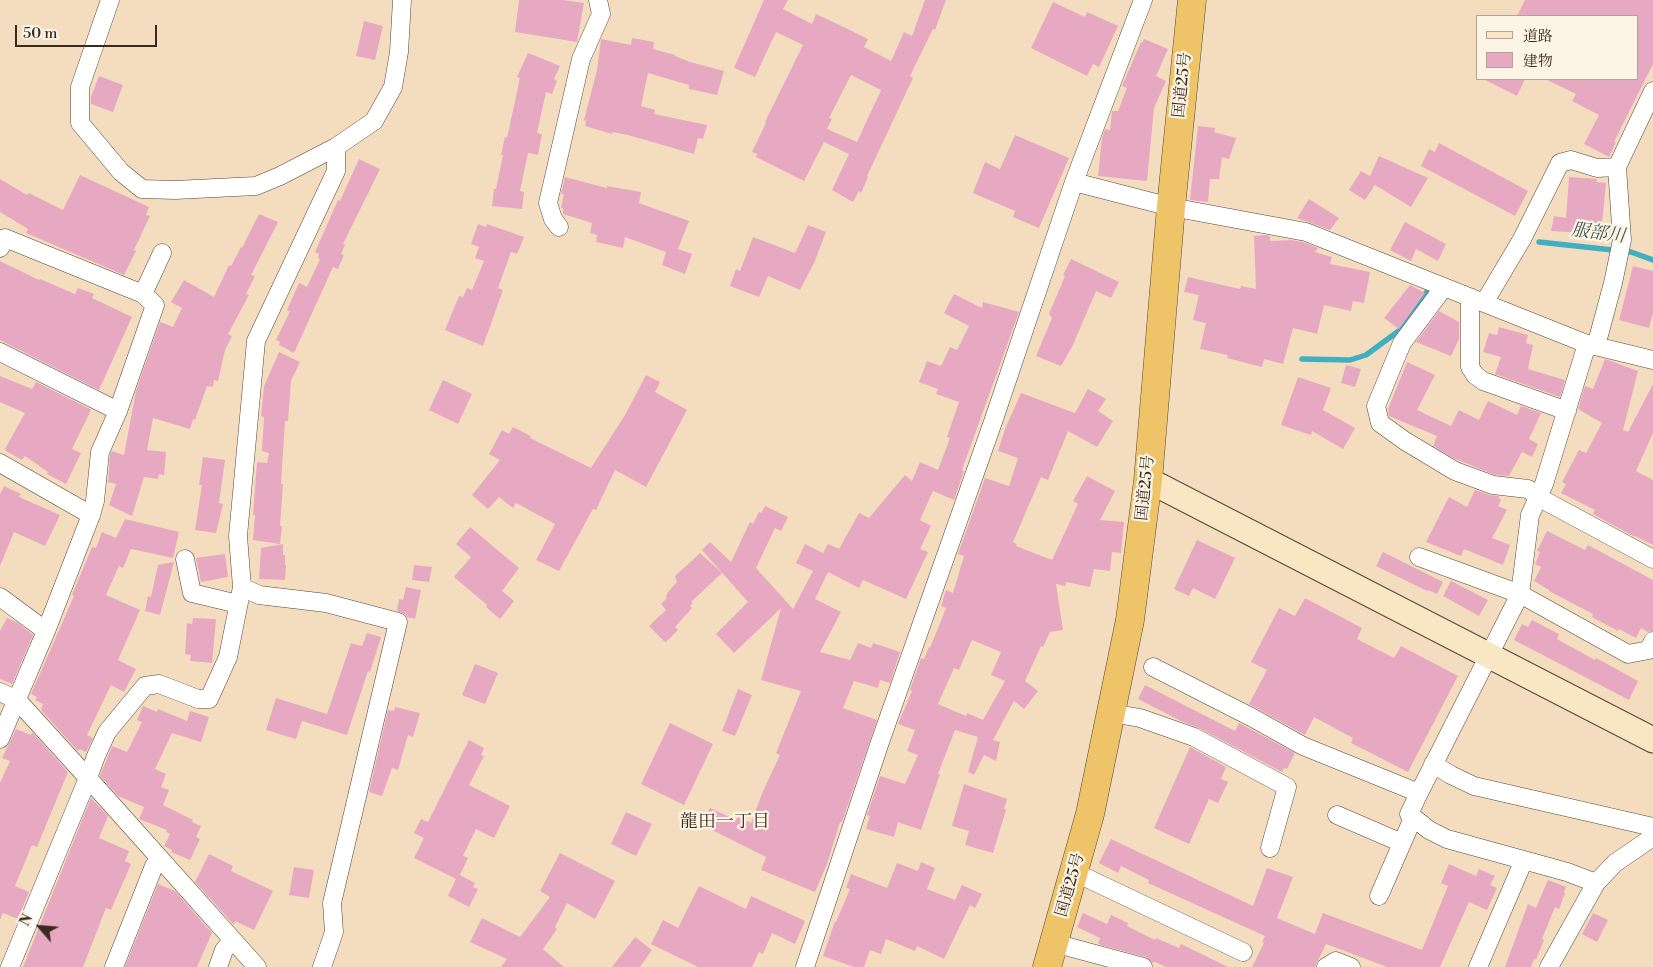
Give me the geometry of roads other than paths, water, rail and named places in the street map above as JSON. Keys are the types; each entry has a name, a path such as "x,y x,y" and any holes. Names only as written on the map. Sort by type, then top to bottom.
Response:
{"highway":[{"name":"国道25号","path":"1051,955 1090,814 1130,620 1148,480 1171,207 1192,0"}],"street":[{"path":"110,0 80,87 80,122 120,172 142,189 175,190 256,186 280,176 336,147 374,121 393,87 402,0"},
{"path":"559,227 553,219 548,203 581,59 600,14 598,0"},
{"path":"805,967 1074,182 1143,0"},
{"path":"1596,883 1567,872 1447,839 1429,830 1409,814 1488,654 1520,594 1530,515 1544,484 1567,411 1613,283 1622,240 1617,167 1653,91"},
{"path":"0,957 9,967 96,756 108,732 145,686 159,684 198,699 209,699 228,657 242,587 238,536 256,341 336,171 336,147"},
{"path":"1567,411 1483,381 1475,375 1470,367 1477,300 1522,239 1560,163 1571,160 1597,168 1617,167"},
{"path":"1074,182 1171,207 1306,232 1592,345 1653,360"},
{"path":"0,248 5,238 143,294 155,305 118,410 100,452 95,501 91,515 46,631 0,739"},
{"path":"143,294 162,253"},
{"path":"1444,287 1402,343 1376,406 1380,423 1404,441 1455,471 1493,484 1528,489 1538,497 1653,559"},
{"path":"0,352 118,410"},
{"path":"0,463 91,515"},
{"path":"1148,480 1653,740"},
{"path":"1418,557 1520,594 1628,654 1649,650 1653,642"},
{"path":"185,559 192,593 238,604"},
{"path":"242,587 259,595 326,603 398,622 332,902 334,932 322,967"},
{"path":"0,597 46,631"},
{"path":"1153,667 1303,746 1419,793"},
{"path":"0,692 17,700 257,967"},
{"path":"1111,712 1140,718 1194,737 1287,787 1270,848"},
{"path":"1434,764 1474,786 1653,827"},
{"path":"1337,815 1402,843"},
{"path":"1379,896 1413,818"},
{"path":"1549,967 1596,883 1615,863 1653,837"},
{"path":"114,967 154,866 159,859"},
{"path":"1478,967 1524,860"},
{"path":"1074,872 1243,952"},
{"path":"218,967 224,950 233,940"},
{"path":"1051,955 1143,967"},
{"path":"1326,967 1336,962 1350,967"}],"waterway":[{"name":"服部川","path":"1539,242 1631,252 1653,260"},
{"name":"服部川","path":"1302,359 1350,360 1366,355 1400,330 1428,290"}],"district":[{"name":"龍田一丁目","path":"725,823"}]}
